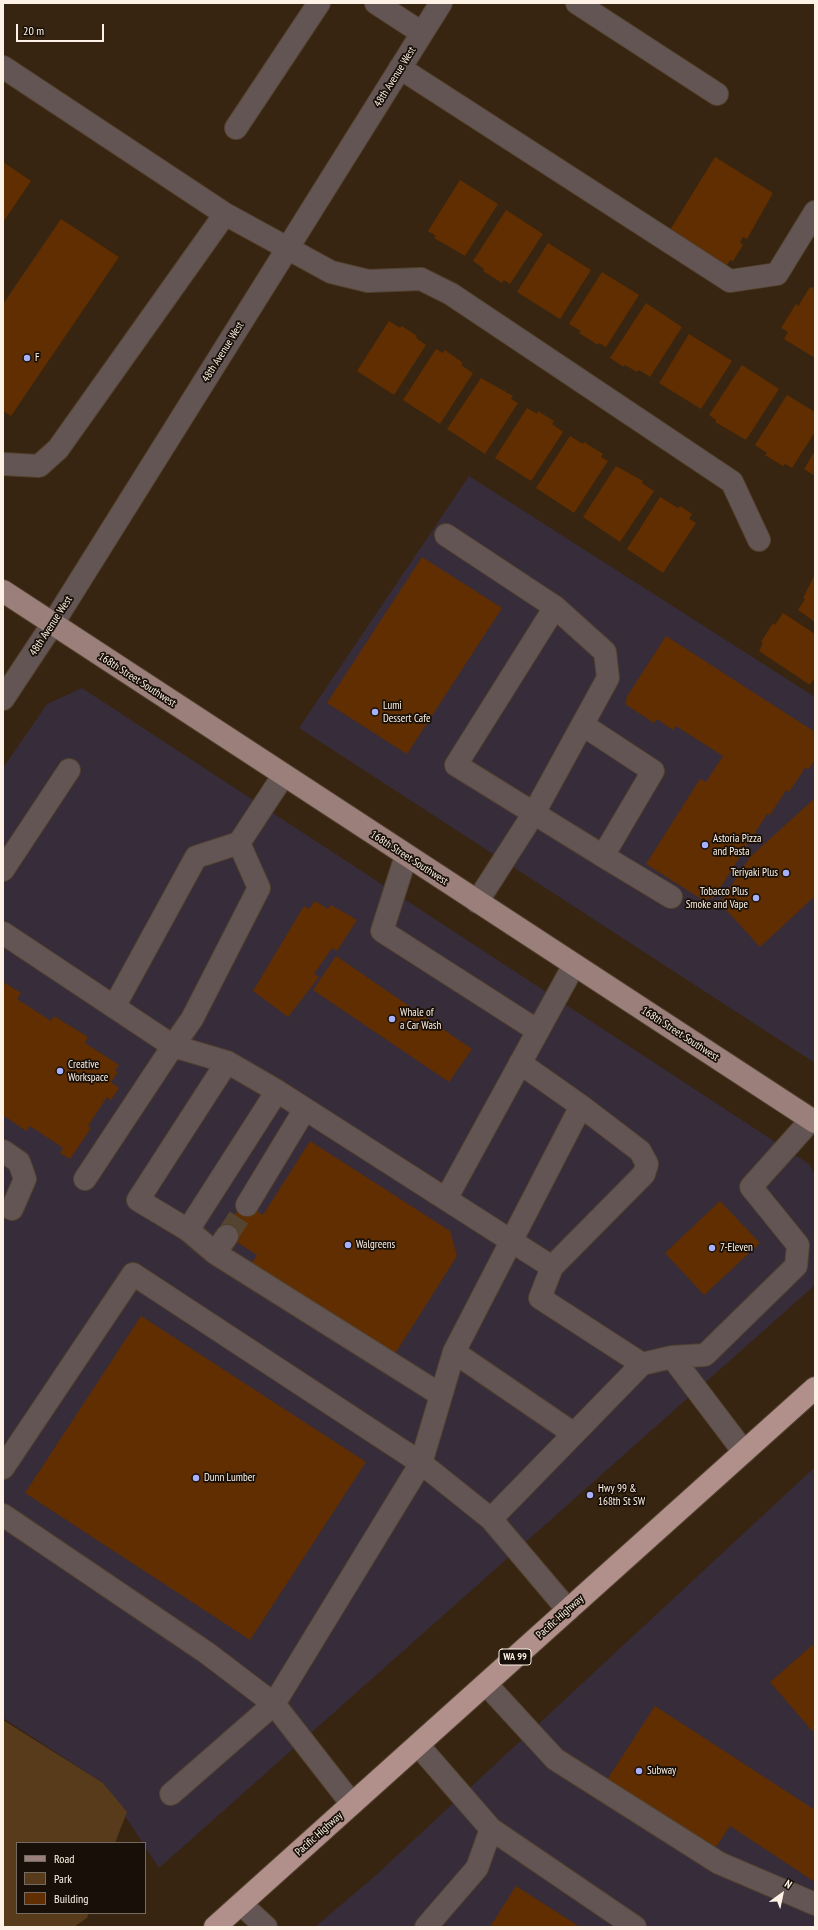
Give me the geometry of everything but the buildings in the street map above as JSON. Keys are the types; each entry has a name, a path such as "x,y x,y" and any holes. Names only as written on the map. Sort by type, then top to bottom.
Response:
{"highway":[{"name":"Pacific Highway","path":"215,1927 815,1388"}],"main road":[{"name":"168th Street Southwest","path":"3,591 52,625 813,1121"}],"street":[{"path":"236,128 319,3"},
{"path":"376,3 422,33"},
{"name":"48th Avenue West","path":"3,699 52,625 441,3"},
{"path":"577,3 717,94"},
{"path":"3,67 225,214 331,272 368,281 421,279 450,294 732,482 759,540"},
{"path":"400,68 730,281 777,274 815,212"},
{"path":"3,464 39,466 58,449 225,214"},
{"path":"446,535 555,607 605,652 608,678 534,813 477,902"},
{"path":"555,607 456,766 671,897"},
{"path":"583,725 653,771 603,856"},
{"path":"3,870 70,770"},
{"path":"114,1007 196,858 239,843 283,776"},
{"path":"85,1179 192,1019 259,888 239,843"},
{"path":"406,856 382,930 538,1032"},
{"path":"3,933 173,1046 227,1062 277,1091 511,1240 552,1268"},
{"path":"446,1199 574,965"},
{"path":"227,1062 138,1200 188,1230 221,1245 441,1396"},
{"path":"520,1063 581,1106 640,1151 647,1164 644,1174 552,1268 540,1298 642,1364"},
{"path":"188,1230 277,1091"},
{"path":"171,1794 274,1704 421,1463 454,1352 581,1106"},
{"path":"247,1205 305,1109"},
{"path":"491,1519 642,1364 672,1357 705,1355 796,1266 798,1245 751,1187 813,1121"},
{"path":"3,1151 19,1162 25,1180 12,1209"},
{"path":"3,1468 133,1274 421,1463 491,1519 568,1610"},
{"path":"454,1352 574,1434"},
{"path":"672,1357 744,1452"},
{"path":"3,1515 207,1653 274,1704 352,1804"},
{"path":"486,1684 555,1759 719,1863 815,1904"},
{"path":"418,1745 491,1828 635,1927"},
{"path":"426,1927 476,1868 491,1828"},
{"path":"241,1904 266,1927"}],"shaded area":[{"path":"469,476 815,697 815,1063 299,728"},
{"path":"82,688 809,1164 815,1175 815,1285 159,1868 146,1848 146,1842 142,1842 103,1783 3,1718 3,768 47,704"},
{"path":"815,1467 815,1927 315,1927 375,1876"}],"green space":[{"path":"3,1720 103,1783 127,1812 115,1842 16,1842 16,1914 89,1914 87,1918 74,1927 3,1927"}],"tunnel":[{"path":"227,1236 247,1205"}],"place":[{"name":"F","path":"27,358"},
{"name":"Lumi Dessert Cafe","path":"375,712"},
{"name":"Astoria Pizza and Pasta","path":"705,845"},
{"name":"Teriyaki Plus","path":"786,873"},
{"name":"Tobacco Plus Smoke and Vape","path":"756,898"},
{"name":"Whale of a Car Wash","path":"392,1019"},
{"name":"Creative Workspace","path":"60,1071"},
{"name":"Walgreens","path":"348,1245"},
{"name":"7-Eleven","path":"712,1248"},
{"name":"Dunn Lumber","path":"196,1478"},
{"name":"Hwy 99 & 168th St SW","path":"590,1495"},
{"name":"Subway","path":"639,1771"}]}
